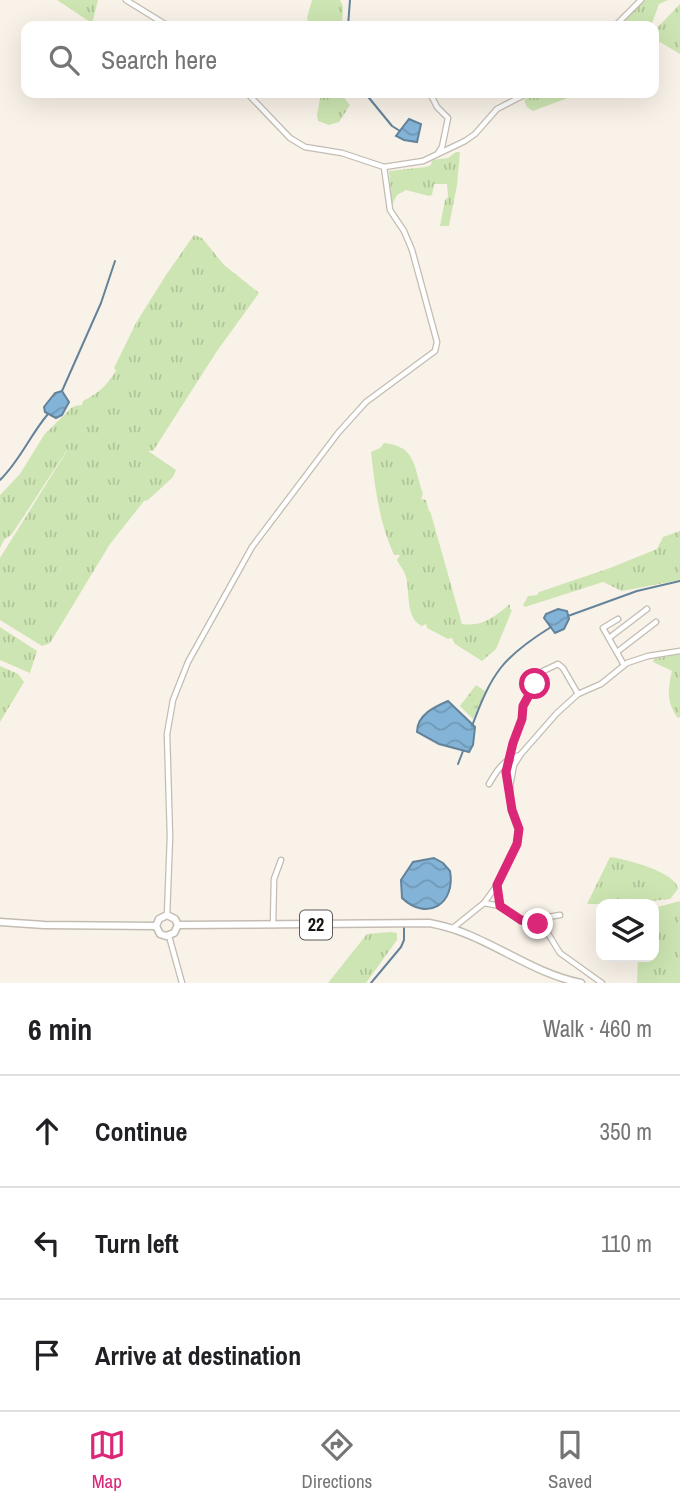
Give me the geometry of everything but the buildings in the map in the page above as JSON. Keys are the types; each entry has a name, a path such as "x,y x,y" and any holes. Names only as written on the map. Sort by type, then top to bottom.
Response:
{"main road":[{"path":"167,915 175,919 178,925 176,932 169,936 160,934 156,926 159,919 167,915"},
{"path":"0,922 156,926"},
{"name":"22","path":"178,925 273,926 413,922 453,928 538,970 582,983"}],"street":[{"path":"126,0 160,21"},
{"path":"620,21 641,0"},
{"path":"252,98 290,138 305,147 342,153 384,167 412,164 437,154 475,134 497,108 518,98"},
{"path":"433,98 441,112 449,118 442,147 437,154"},
{"path":"167,915 170,837 167,734 173,700 188,662 252,547 338,433 366,402 428,357 436,346 412,250 404,230 390,210 384,167"},
{"path":"609,638 647,609"},
{"path":"618,619 603,628 624,665"},
{"path":"617,652 656,622"},
{"path":"453,928 484,903 497,885 518,836 510,803 510,786 514,765 521,754 557,713 578,694 601,684 624,665 648,656 680,651"},
{"path":"510,786 506,772 522,719 523,706 543,671 551,666 561,665 578,694"},
{"path":"489,784 498,769 511,757 521,754"},
{"path":"273,926 274,879 281,860"},
{"path":"497,885 500,906"},
{"path":"484,903 500,906 521,920 538,924 547,932 560,953 602,983"},
{"path":"538,924 548,917 560,915"},
{"path":"169,936 182,983"}],"green space":[{"path":"57,0 98,0 93,21 88,21"},
{"path":"312,0 340,0 343,6 342,21 308,21"},
{"path":"644,0 668,0 659,4 653,21 622,21"},
{"path":"680,4 680,54 659,43 659,26"},
{"path":"320,98 344,98 350,105 339,122 329,125 318,121"},
{"path":"568,98 533,111 527,107 524,100"},
{"path":"460,152 457,185 449,226 440,226 448,197 447,184 434,184 432,195 429,196 406,190 397,195 392,205 389,171 426,167 431,165 432,160 448,158"},
{"path":"194,235 202,238 224,265 259,293 217,351 153,451 148,451 176,470 173,477 144,501 110,544 50,643 42,646 0,620 0,558 75,438 0,548 0,495 20,474 44,435 71,408 82,405 83,401 98,392 116,371 114,368 136,323"},
{"path":"384,443 403,449 412,460 423,494 421,499 426,500 427,512 430,511 462,624 482,622 510,604 512,610 496,649 482,661 455,644 452,638 448,639 427,628 426,624 422,626 416,622 410,610 407,580 397,560 400,555 394,555 389,543 376,492 371,452"},
{"path":"680,531 680,580 622,591 603,582 525,607 523,605 528,596 537,595 657,549 663,537"},
{"path":"0,627 37,651 30,673 0,660"},
{"path":"680,654 678,718 671,706 669,695 672,671 653,662 654,659"},
{"path":"0,666 18,674 24,682 0,722"},
{"path":"476,685 485,691 473,719 460,706"},
{"path":"610,857 660,872 669,877 678,889 670,899 596,899 596,904 587,904"},
{"path":"680,901 680,983 637,983 638,962 659,962 659,907"},
{"path":"397,933 397,940 366,983 328,983 367,934"}],"water":[{"path":"409,119 421,124 417,142 396,136"},
{"path":"62,391 69,402 62,415 56,418 45,412 44,407 55,393"},
{"path":"558,609 567,611 569,619 564,629 555,633 544,618 546,614"},
{"path":"448,701 475,727 473,745 469,752 439,744 417,732 423,716"},
{"path":"434,858 450,871 449,893 438,906 421,909 402,898 401,880 413,862"}],"waterway":[{"path":"348,21 350,0"},
{"path":"369,98 392,126 400,131"},
{"path":"62,391 101,303 115,261"},
{"path":"0,480 48,414"},
{"path":"568,616 637,591 680,581"},
{"path":"472,726 486,692 501,667 521,648 551,627"},
{"path":"458,764 463,751"},
{"path":"371,983 401,947 404,927"}],"route":[{"path":"535,684 523,706 522,719 506,772 510,786 510,803 519,829 517,844 497,885 500,906 525,922 538,924"}]}
